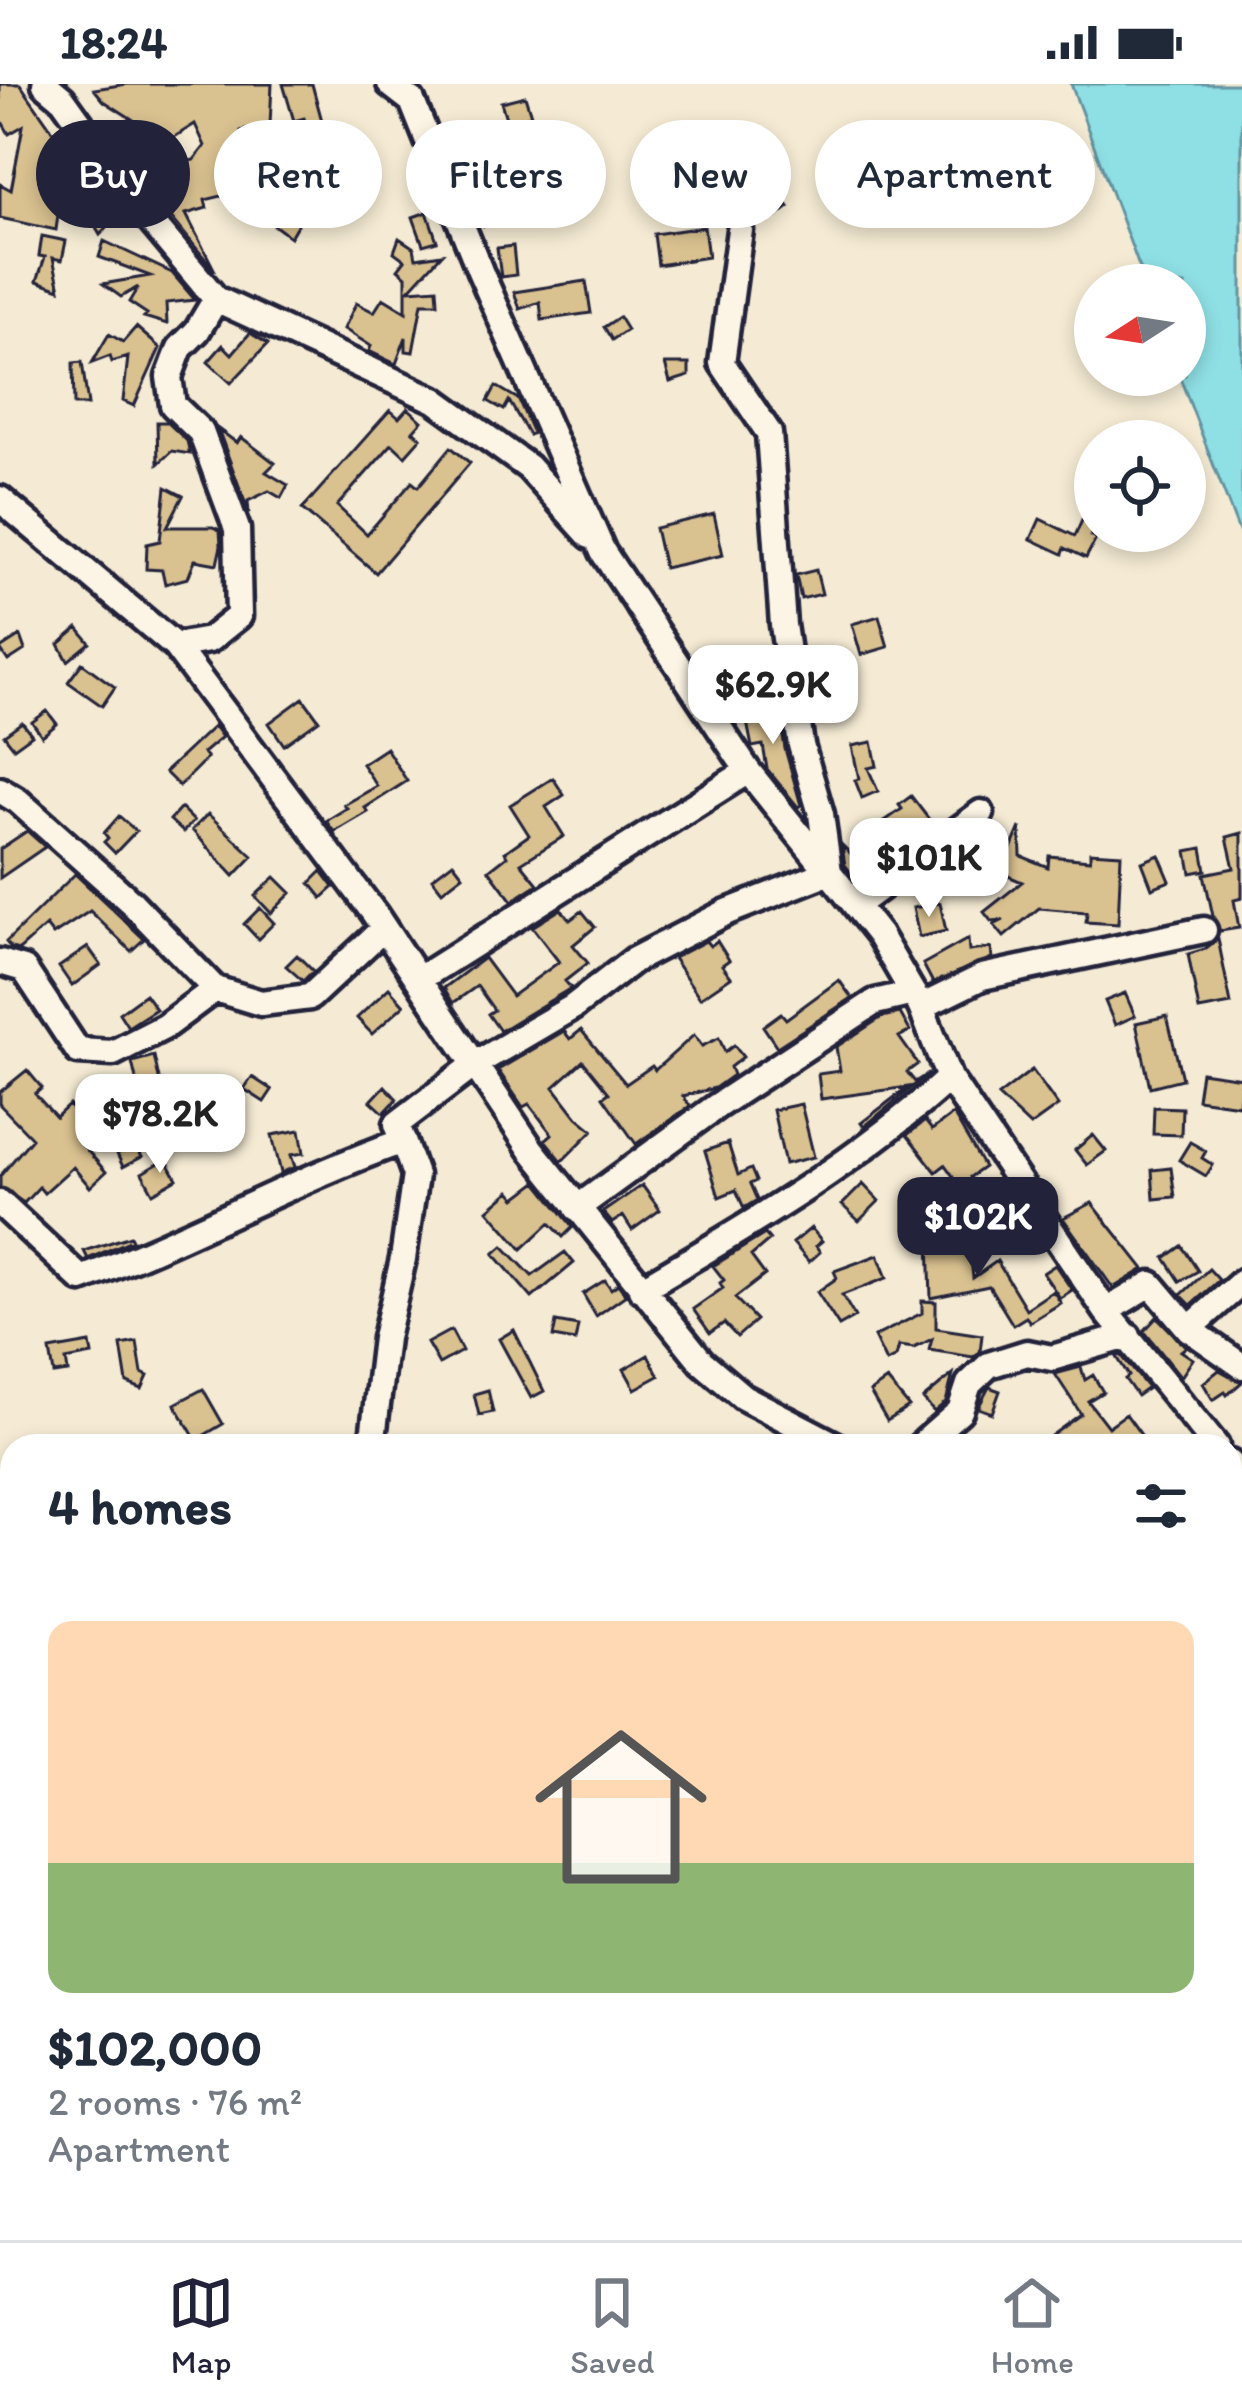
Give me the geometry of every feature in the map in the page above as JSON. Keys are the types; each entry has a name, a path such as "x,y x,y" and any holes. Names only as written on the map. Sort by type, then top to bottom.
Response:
{"street":[{"path":"45,84 63,99 149,219 216,299 435,400 528,467 603,552 748,771 880,935 917,1000 949,1078 1106,1311 1206,1434"},
{"path":"390,84 412,101 480,271 603,552"},
{"path":"740,230 722,363 769,433 786,645 800,745 821,814 829,872"},
{"path":"175,646 209,640 239,616 237,529 201,432 173,405 170,376 180,348 216,299"},
{"path":"0,499 175,646 384,928 531,1150 702,1362 743,1397 814,1434"},
{"path":"419,979 748,771"},
{"path":"0,790 132,903 214,989 261,1004 310,997 384,928"},
{"path":"856,904 981,813"},
{"path":"373,1434 385,1338 415,1175 397,1124 477,1063 573,1006 634,960 727,912 829,872"},
{"path":"577,1208 717,1106 874,1002 917,1000 982,977 1204,930"},
{"path":"0,962 24,969 78,1051 113,1053 164,1027 214,989"},
{"path":"641,1288 813,1183 910,1114 949,1078"},
{"path":"0,1203 81,1279 186,1238 333,1166 403,1142"},
{"path":"1189,1329 1242,1282"},
{"path":"1106,1311 1150,1285 1189,1329 1242,1366"},
{"path":"934,1434 960,1411 969,1384 989,1365 1028,1353 1052,1358 1128,1336"}],"water":[{"path":"1071,84 1242,84 1242,539 1206,445 1206,420 1196,420 1187,396 1206,396 1206,264 1138,264 1095,148 1095,120 1084,120"}],"building":[{"path":"0,84 20,84 45,120 36,120 36,226 0,218 0,184 11,190 23,126 9,134 0,118"},
{"path":"127,84 272,84 270,120 214,120 214,198 205,200 207,208 190,213 190,161 205,146 195,124 190,127 190,120 128,120 132,119 94,89"},
{"path":"283,84 312,84 322,120 294,120"},
{"path":"525,96 531,115 506,120 501,102"},
{"path":"190,222 215,271 180,228 190,228"},
{"path":"417,228 433,228 437,241 423,245"},
{"path":"704,228 708,257 658,265 654,234"},
{"path":"42,236 66,241 62,260 53,258 60,289 37,281 45,257 39,256"},
{"path":"399,238 414,248 416,258 442,254 409,290 437,288 438,303 422,303 413,352 406,351 406,337 396,364 369,351 371,346 344,329 356,303 374,312 383,298 406,312 406,276 398,269 405,260 394,252"},
{"path":"104,241 172,273 195,300 166,303 167,324 144,317 147,314 129,302 138,287 121,297 103,284 150,276 99,257"},
{"path":"513,246 516,275 501,277 497,248"},
{"path":"586,281 591,313 542,320 540,302 520,309 514,292"},
{"path":"619,317 627,330 612,340 604,327"},
{"path":"136,327 160,348 134,406 123,401 128,357 112,362 110,356 92,363 109,334 123,342"},
{"path":"250,333 268,344 231,383 208,362 223,345 232,354"},
{"path":"82,362 88,405 74,405 73,363"},
{"path":"665,364 689,364 689,376 670,382"},
{"path":"496,386 518,399 533,433 529,435 509,401 504,410 488,401"},
{"path":"408,408 422,421 413,431 421,438 405,456 392,444 337,506 367,534 412,482 418,487 451,447 470,463 376,573 302,509 390,410 399,418"},
{"path":"157,422 167,422 187,441 190,454 172,451 158,464"},
{"path":"218,429 237,443 241,437 275,463 266,472 288,485 281,498 269,491 248,501 249,513"},
{"path":"166,487 183,496 167,527 213,527 220,530 221,546 217,564 195,560 188,578 165,584 162,570 146,569 147,544 160,541"},
{"path":"714,514 723,555 664,568 655,528"},
{"path":"1040,519 1074,536 1074,552 1089,552 1086,558 1065,548 1063,554 1031,539"},
{"path":"816,570 822,594 801,599 796,575"},
{"path":"879,616 888,647 861,655 852,624"},
{"path":"78,628 90,643 68,661 59,644"},
{"path":"20,636 25,650 8,661 0,649"},
{"path":"82,663 115,687 102,706 68,682"},
{"path":"746,685 749,704 728,708 724,690"},
{"path":"303,698 319,720 284,745 269,723"},
{"path":"778,705 798,807 767,769 763,745 752,747 745,712"},
{"path":"47,711 57,724 42,736 32,722"},
{"path":"22,722 32,735 14,748 4,735"},
{"path":"214,726 222,737 203,753 207,758 179,786 165,772"},
{"path":"872,742 877,766 868,768 878,791 862,798 852,746"},
{"path":"386,748 407,781 334,832 326,821 377,786 362,764"},
{"path":"553,778 564,795 546,807 564,836 521,863 538,884 512,901 489,870 529,835 510,805"},
{"path":"911,796 931,822 907,840 911,844 859,883 845,865 842,845 854,857 884,831 879,825"},
{"path":"181,808 194,821 183,832 170,820"},
{"path":"208,814 253,856 234,876 192,830"},
{"path":"119,816 136,831 115,853 104,842 108,838 104,833"},
{"path":"1020,827 1021,856 1048,867 1049,856 1090,860 1090,852 1121,854 1118,924 1086,922 1087,912 1039,908 1004,937 994,925 1004,920 991,921 984,912 1022,882 1001,873"},
{"path":"27,831 45,847 0,878 0,849"},
{"path":"1242,833 1242,898 1234,900 1239,928 1220,931 1204,874 1234,868 1227,837"},
{"path":"1202,848 1206,870 1191,873 1187,851"},
{"path":"1159,855 1170,881 1152,888 1142,862"},
{"path":"453,862 463,875 442,891 432,878"},
{"path":"322,871 334,887 322,898 310,883"},
{"path":"75,874 144,939 131,951 90,911 53,935 46,926 19,950 11,948 6,942"},
{"path":"275,877 291,893 271,913 255,896"},
{"path":"940,903 946,931 919,937 913,908"},
{"path":"260,908 274,923 258,939 244,924"},
{"path":"561,909 570,920 582,911 595,927 573,945 588,963 565,981 571,988 500,1031 488,1014 494,1010 477,986 453,1003 444,988 484,958 512,996 559,962 532,927"},
{"path":"968,939 969,951 991,948 992,958 933,983 923,964"},
{"path":"1218,939 1231,1004 1199,1010 1188,954"},
{"path":"706,941 710,946 717,941 729,960 722,965 731,977 700,998 673,958"},
{"path":"88,947 101,965 72,986 59,967"},
{"path":"297,955 313,971 303,981 286,966"},
{"path":"839,980 852,998 777,1047 763,1026 781,1013 786,1019"},
{"path":"389,988 404,1005 372,1034 357,1018"},
{"path":"1125,993 1135,1016 1115,1025 1105,1001"},
{"path":"145,994 156,1009 128,1027 119,1013"},
{"path":"900,1013 910,1031 899,1037 918,1064 907,1072 915,1082 929,1073 864,1127 861,1123 908,1087 821,1099 818,1074 840,1071 836,1047 882,1017"},
{"path":"1167,1016 1182,1079 1150,1087 1136,1023"},
{"path":"581,1030 626,1084 652,1066 655,1070 694,1035 702,1046 719,1038 725,1052 734,1045 743,1057 730,1067 733,1075 715,1088 683,1096 690,1106 636,1144 603,1097 609,1093 583,1061 554,1087 593,1130 562,1161 545,1140 552,1134 529,1104 523,1107 498,1070 564,1031 570,1039"},
{"path":"154,1056 160,1083 138,1088 132,1062"},
{"path":"27,1070 42,1088 35,1094 56,1117 69,1105 92,1131 80,1142 106,1172 90,1187 73,1167 44,1193 39,1187 24,1203 0,1187 0,1176 32,1138 0,1105 0,1092"},
{"path":"1032,1070 1058,1106 1030,1126 998,1096"},
{"path":"1201,1072 1242,1078 1239,1105 1197,1099"},
{"path":"252,1077 272,1090 264,1102 244,1089"},
{"path":"385,1086 397,1099 384,1113 371,1101"},
{"path":"801,1104 814,1157 785,1164 773,1110"},
{"path":"1154,1107 1182,1108 1181,1135 1153,1134"},
{"path":"953,1114 984,1167 970,1177 987,1199 1004,1190 1023,1217 984,1238 968,1209 974,1206 945,1165 936,1172 907,1135 925,1121 932,1130"},
{"path":"300,1130 304,1153 291,1155 295,1167 281,1173 272,1135"},
{"path":"1093,1135 1106,1151 1087,1165 1075,1150"},
{"path":"1190,1142 1206,1151 1202,1158 1213,1165 1206,1176 1179,1160"},
{"path":"728,1143 738,1175 751,1169 756,1181 750,1184 757,1200 744,1208 736,1190 719,1197 705,1151"},
{"path":"135,1145 142,1157 123,1167 117,1154"},
{"path":"166,1159 177,1179 153,1193 142,1173"},
{"path":"1171,1168 1175,1197 1154,1199 1152,1170"},
{"path":"537,1182 573,1227 563,1237 550,1223 522,1249 488,1210 510,1191 516,1198"},
{"path":"863,1184 879,1201 859,1221 842,1205"},
{"path":"642,1185 660,1210 632,1230 623,1216 612,1223 603,1212"},
{"path":"1092,1203 1144,1269 1113,1288 1063,1218"},
{"path":"811,1228 822,1241 816,1246 820,1252 809,1262 793,1243"},
{"path":"765,1234 770,1240 751,1256 765,1275 735,1298 756,1320 737,1337 724,1323 710,1333 693,1309 723,1288 724,1280 713,1266"},
{"path":"130,1236 132,1240 88,1259 84,1251"},
{"path":"969,1236 973,1278 997,1261 1026,1309 1053,1291 1061,1303 1030,1322 1026,1317 1013,1325 989,1286 931,1298 929,1240"},
{"path":"503,1246 532,1276 565,1252 574,1263 532,1298 494,1254"},
{"path":"1182,1246 1198,1271 1180,1281 1165,1258"},
{"path":"878,1255 887,1278 842,1295 855,1317 839,1326 817,1292 837,1278 834,1271"},
{"path":"1055,1265 1072,1290 1060,1298 1043,1273"},
{"path":"1209,1269 1219,1280 1191,1305 1181,1295"},
{"path":"605,1280 611,1289 618,1284 626,1295 596,1316 583,1294"},
{"path":"922,1301 936,1302 936,1328 982,1335 980,1352 973,1357 929,1350 932,1339 914,1348 899,1346 896,1357 886,1362 874,1337 922,1313"},
{"path":"1157,1317 1186,1347 1181,1351 1193,1359 1181,1377 1144,1331"},
{"path":"556,1322 578,1326 575,1341 553,1337"},
{"path":"451,1330 462,1351 439,1364 427,1343"},
{"path":"514,1330 544,1391 531,1398 499,1339"},
{"path":"137,1342 142,1373 148,1376 142,1389 127,1383 121,1345"},
{"path":"90,1343 92,1355 66,1360 68,1372 54,1374 50,1350"},
{"path":"648,1355 659,1376 635,1389 624,1369"},
{"path":"1121,1355 1148,1388 1137,1396 1125,1379 1129,1376 1117,1357"},
{"path":"1081,1367 1085,1380 1093,1375 1103,1392 1088,1401 1108,1427 1126,1414 1140,1434 1054,1434 1081,1414 1055,1374"},
{"path":"1219,1370 1242,1382 1213,1400 1203,1383"},
{"path":"953,1374 946,1402 934,1412 923,1399"},
{"path":"887,1380 909,1407 887,1421 870,1392"},
{"path":"989,1387 1000,1391 992,1413 978,1408"},
{"path":"203,1389 223,1424 206,1434 192,1434 175,1404"},
{"path":"488,1390 493,1412 479,1415 474,1394"}]}
